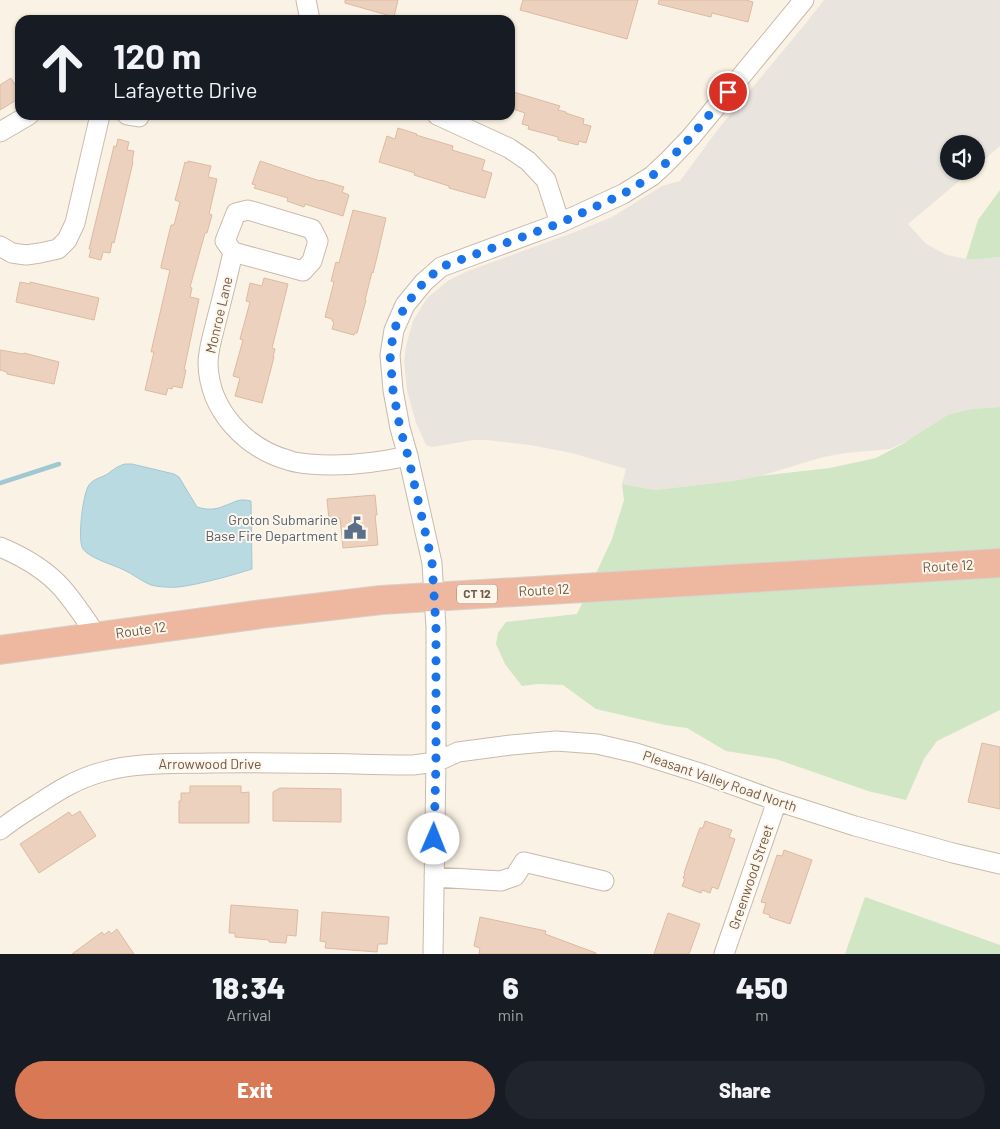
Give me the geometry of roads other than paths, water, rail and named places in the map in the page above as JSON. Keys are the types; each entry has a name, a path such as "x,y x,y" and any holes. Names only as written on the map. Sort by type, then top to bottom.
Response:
{"highway":[{"name":"Route 12","path":"0,650 381,600 1000,563"}],"street":[{"path":"306,0 309,15"},
{"path":"433,954 436,627 432,562 400,428 393,390 390,355 394,330 405,306 424,282 441,267 560,223 623,194 652,176 691,137 803,0"},
{"path":"0,132 20,120"},
{"path":"0,246 12,253 26,255 58,248 67,240 75,222 99,120"},
{"path":"448,120 508,148 528,161 546,180 560,223"},
{"name":"Monroe Lane","path":"233,252 304,271 312,262 318,241 312,229 248,210 236,213 225,241 233,252 208,362 210,384 218,406 232,426 252,443 291,462 325,465 388,460 408,456"},
{"path":"0,547 42,569 62,588 97,636"},
{"name":"Pleasant Valley Road North","path":"436,762 458,752 511,745 556,741 597,744 636,753 703,774 855,826 1000,864"},
{"name":"Arrowwood Drive","path":"0,830 9,822 80,779 128,766 245,763 413,765 436,762"},
{"name":"Greenwood Street","path":"724,954 778,801"},
{"path":"434,877 501,881 515,876 524,862 604,881"}],"water":[{"path":"125,464 174,474 179,477 197,507 214,509 240,500 251,501 252,569 192,585 160,587 151,585 86,552 81,544 81,536 85,497 89,485"}],"waterway":[{"path":"0,483 59,464"}],"place":[{"name":"Groton Submarine Base Fire Department","path":"355,528"}]}
